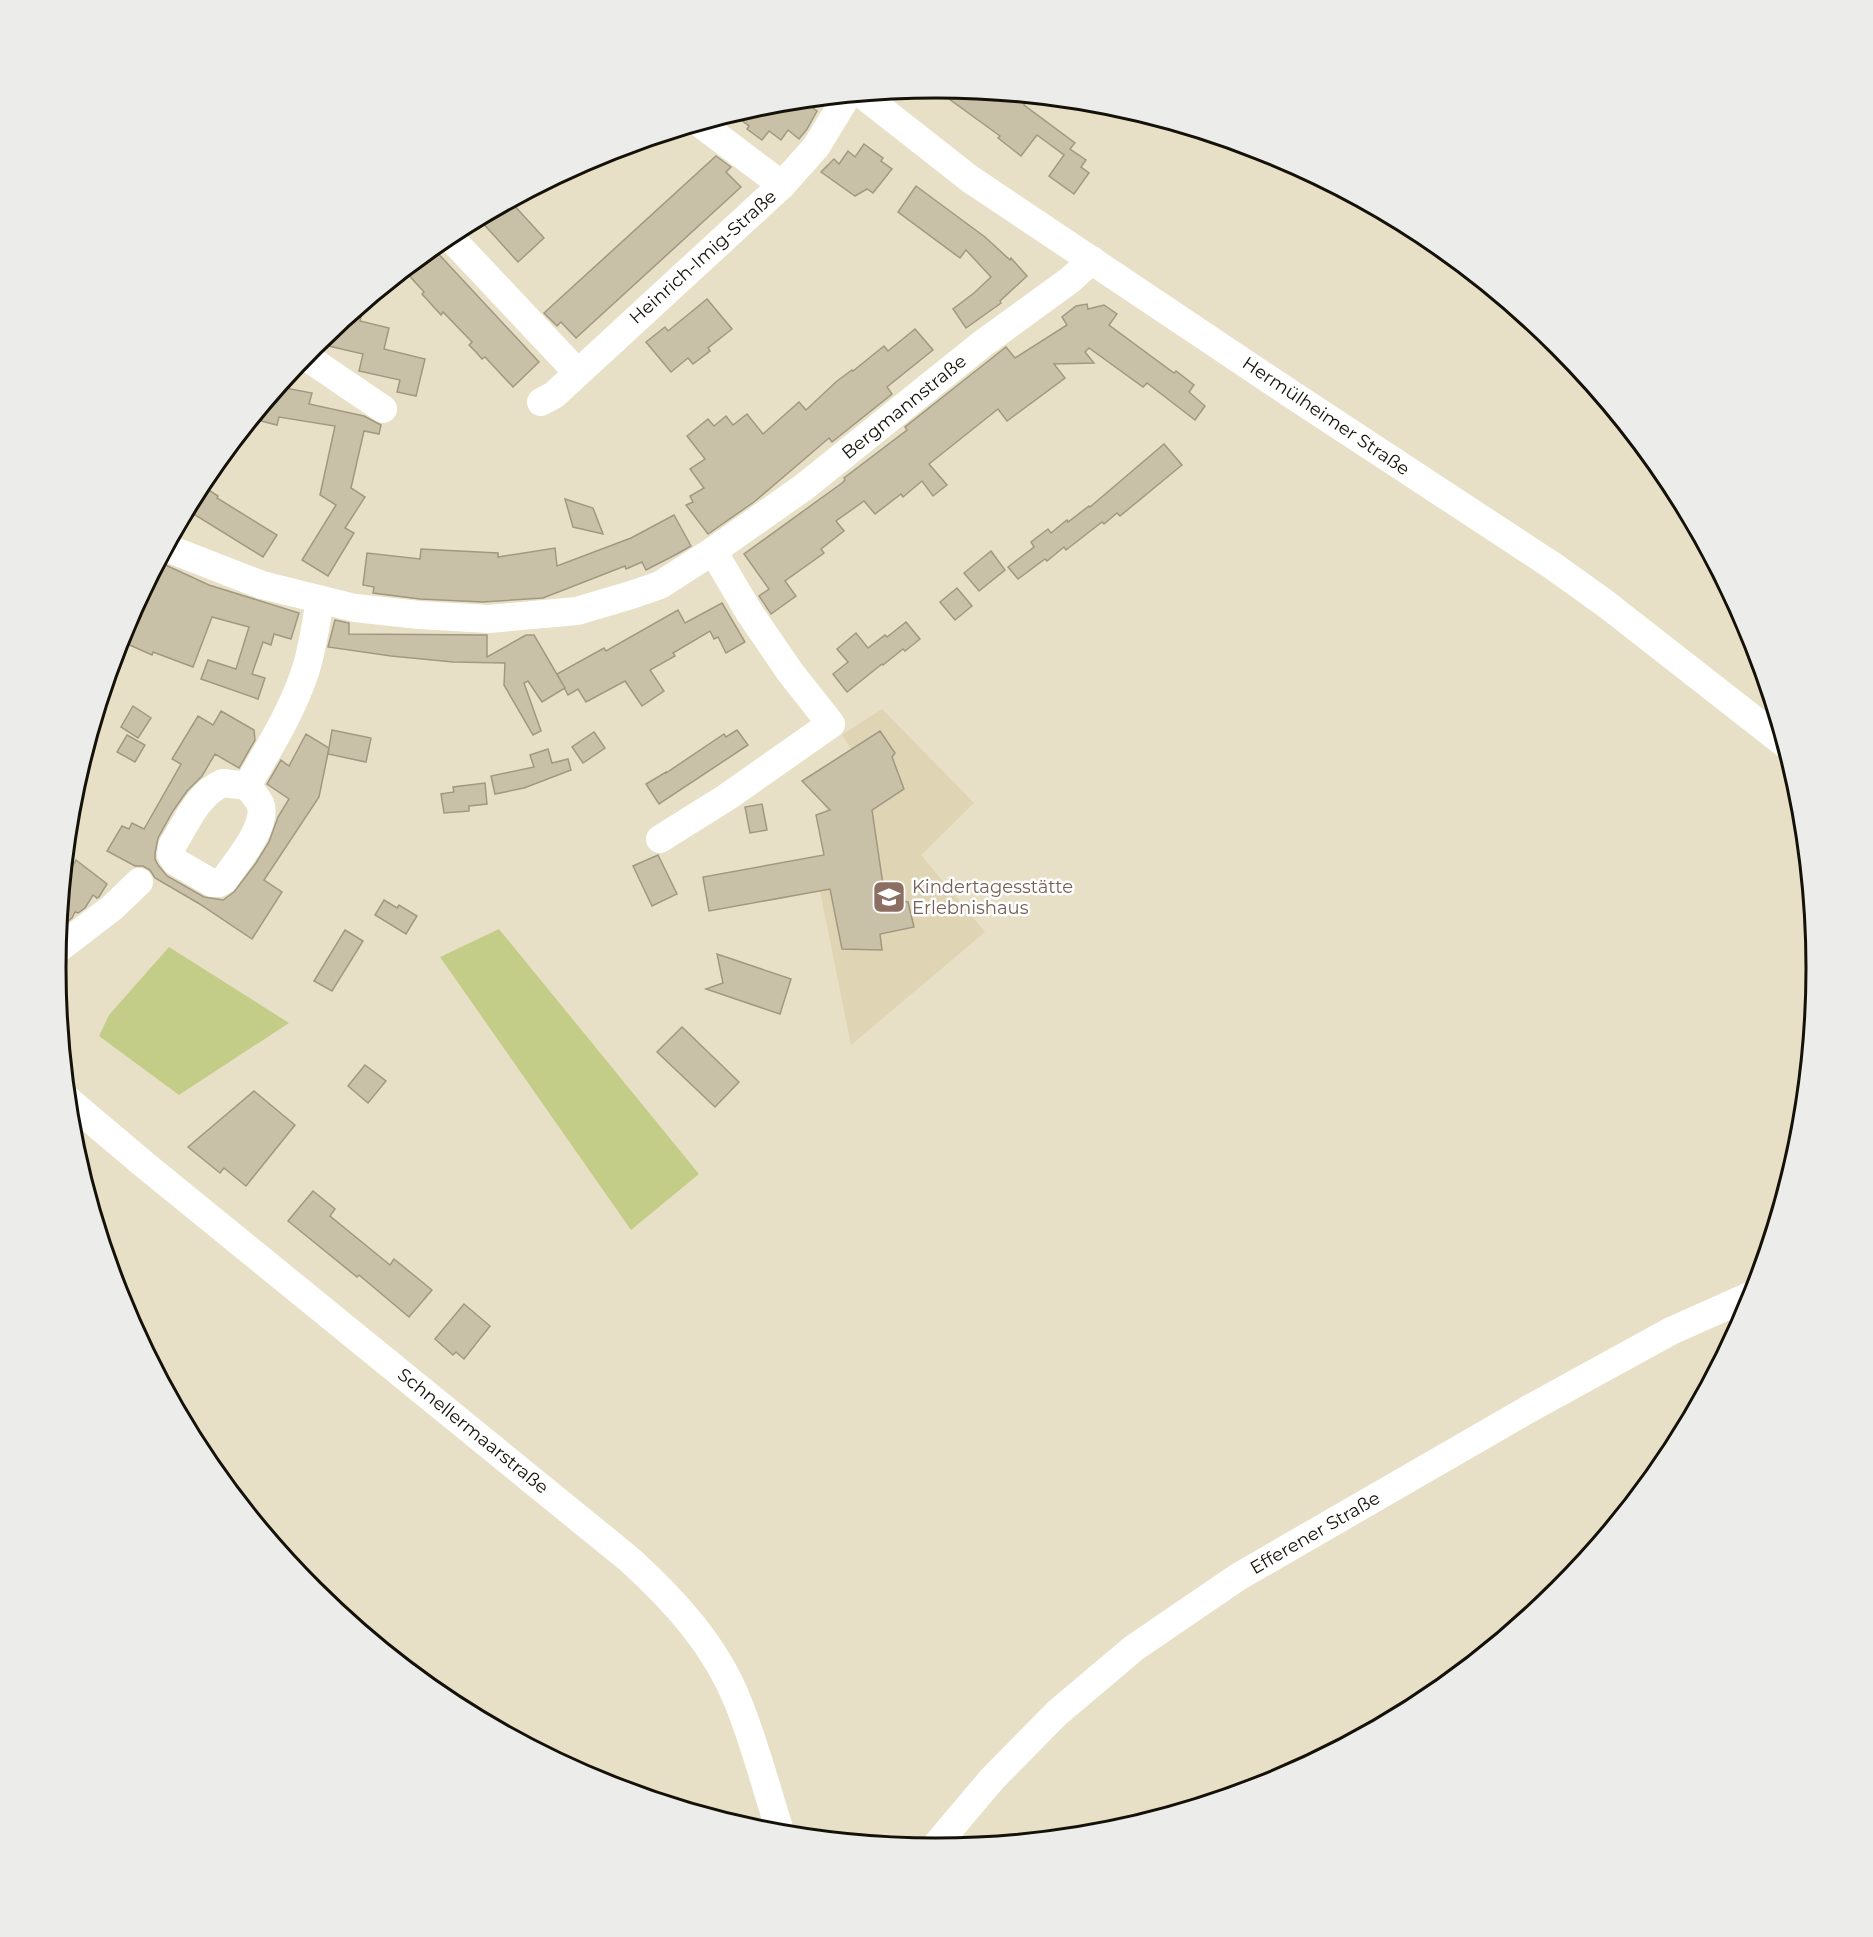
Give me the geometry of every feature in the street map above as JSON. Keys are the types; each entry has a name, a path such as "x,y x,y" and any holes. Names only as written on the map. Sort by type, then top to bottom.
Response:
{"street":[{"name":"Hermülheimer Straße","path":"870,101 970,179 1553,566 1606,604 1775,736"},
{"name":"Heinrich-Imig-Straße","path":"541,402 554,395 782,185 816,147 843,103"},
{"path":"708,129 782,185"},
{"path":"456,243 577,372"},
{"name":"Bergmannstraße","path":"174,551 262,585 355,608 419,615 489,619 577,611 660,585 804,487 982,344 1070,280 1092,260"},
{"path":"313,362 383,409"},
{"path":"660,838 727,797 831,724 790,672 749,612 713,551"},
{"path":"247,786 296,695 306,668 320,600"},
{"path":"67,942 113,907 139,882"},
{"name":"Schnellermaarstraße","path":"78,1108 532,1479 662,1589 693,1624 723,1671 738,1702 778,1824"},
{"name":"Efferener Straße","path":"942,1839 992,1779 1057,1713 1143,1642 1238,1578 1527,1410 1671,1331 1742,1299"}],"shaded area":[{"name":"Kindertagesstätte Erlebnishaus","path":"882,709 974,803 921,855 985,932 851,1045 814,862 825,859 827,811 822,802 802,781 851,749 842,735"}],"green space":[{"path":"499,929 699,1174 631,1230 440,957"},
{"path":"169,947 289,1023 179,1095 99,1036 109,1015"}],"building":[{"path":"948,98 1025,103 1024,105 1075,143 1070,149 1086,160 1081,167 1089,173 1074,194 1049,176 1064,155 1037,135 1021,156 998,138 1000,136"},
{"path":"811,107 817,111 799,139 788,130 781,140 769,131 762,140 747,129 749,126 742,121"},
{"path":"864,144 883,158 881,161 892,169 873,193 867,189 855,196 821,172 834,159 839,164 848,151 855,157"},
{"path":"716,156 731,167 726,172 741,187 576,338 561,322 557,326 544,313"},
{"path":"916,186 985,237 1010,260 1011,258 1027,276 1000,301 1001,303 966,328 953,309 991,277 966,250 960,258 898,212"},
{"path":"516,207 544,238 518,262 485,225"},
{"path":"439,255 539,362 513,387 485,357 482,359 469,345 472,342 443,312 441,315 422,294 424,292 410,276"},
{"path":"707,299 732,329 708,348 710,351 693,364 688,358 671,372 646,342 665,327 668,331"},
{"path":"1087,304 1088,309 1104,305 1117,314 1109,325 1194,385 1189,392 1205,406 1195,420 1147,383 1143,387 1089,348 1085,352 1094,363 1054,364 1065,378 1007,421 998,409 929,464 947,485 933,496 922,481 903,497 901,494 875,514 864,501 836,521 844,531 821,549 824,553 785,581 796,596 771,614 759,596 769,589 744,554 842,483 844,478 907,430 905,427 1006,347 1015,358 1067,325 1062,317 1076,306"},
{"path":"361,316 360,321 389,328 384,349 425,359 416,396 397,392 400,380 359,371 363,354 329,346"},
{"path":"915,329 933,350 887,387 892,394 832,442 829,438 754,502 708,534 686,505 693,502 690,496 704,488 690,469 705,459 687,436 708,419 714,426 726,416 733,425 747,414 763,434 799,402 806,410 837,381 884,346 888,351"},
{"path":"288,389 312,393 309,404 364,416 381,425 379,434 364,431 351,488 365,497 345,528 354,533 328,576 302,560 336,505 320,495 335,426 279,417 277,425 261,421"},
{"path":"1164,444 1182,465 1120,516 1117,513 1104,524 1102,522 1066,550 1064,547 1018,579 1008,567 1034,547 1031,542 1048,529 1051,533 1067,520 1068,522 1090,507"},
{"path":"210,491 218,496 217,498 277,535 263,557 194,515"},
{"path":"565,499 593,508 603,534 573,527"},
{"path":"674,515 691,546 646,570 642,562 626,569 625,566 543,598 483,602 420,599 373,593 374,587 363,585 367,553 420,559 421,549 498,553 498,557 555,548 557,566 631,538"},
{"path":"991,551 1005,570 979,591 964,573"},
{"path":"166,565 209,585 299,613 291,639 274,634 271,645 263,642 252,674 265,678 258,699 201,679 208,660 236,669 249,627 212,617 193,667 153,652 152,655 128,644"},
{"path":"957,588 972,606 955,620 940,602"},
{"path":"722,603 745,642 726,653 718,637 714,639 710,631 673,653 675,656 650,670 664,691 642,706 625,681 586,702 578,689 568,695 557,674 604,648 606,651 678,610 685,623"},
{"path":"335,620 349,623 349,634 487,635 487,657 526,635 534,635 565,688 542,702 528,681 524,683 541,731 533,735 504,685 505,663 453,662 328,647"},
{"path":"906,622 920,639 882,664 847,692 833,674 848,662 837,649 856,633 868,648"},
{"path":"133,706 151,718 138,738 121,727"},
{"path":"221,711 254,730 255,740 239,768 215,754 202,776 187,791 173,811 158,838 155,853 158,865 167,876 204,897 223,900 234,892 269,842 278,817 289,799 267,784 281,760 289,766 306,734 329,748 319,797 264,880 282,892 252,939 155,878 150,870 143,866 135,866 107,851 122,826 129,829 132,823 144,829 181,764 172,759 198,716 213,725"},
{"path":"332,730 371,738 366,762 328,754"},
{"path":"737,730 748,745 659,804 646,784 724,734 726,737"},
{"path":"880,731 895,753 892,757 904,789 872,810 885,898 908,902 914,927 880,934 882,950 842,949 830,889 709,911 703,877 824,855 816,815 830,810 802,781"},
{"path":"594,732 605,748 583,763 572,747"},
{"path":"127,735 145,745 135,762 117,752"},
{"path":"548,749 552,763 568,759 571,770 524,788 495,794 491,776 534,767 530,755"},
{"path":"485,783 487,804 469,806 469,811 444,813 441,794 454,792 453,787"},
{"path":"762,804 767,830 750,833 745,807"},
{"path":"658,855 677,894 652,906 633,866"},
{"path":"76,860 107,884 99,897 93,895 85,908 78,913 75,912 68,921 68,912 72,867"},
{"path":"384,900 397,908 399,905 417,916 406,934 375,915"},
{"path":"345,930 363,941 332,991 314,981"},
{"path":"717,954 791,979 780,1014 706,989 723,983"},
{"path":"682,1027 739,1082 715,1107 657,1052"},
{"path":"365,1065 386,1081 368,1103 348,1086"},
{"path":"254,1091 295,1125 246,1186 224,1168 220,1173 188,1147"},
{"path":"313,1191 335,1209 330,1216 390,1265 394,1259 432,1290 409,1317 359,1275 357,1277 288,1221"},
{"path":"464,1304 490,1326 464,1359 456,1352 453,1355 435,1339"}],"place":[{"name":"Kindertagesstätte Erlebnishaus","path":"889,897"}]}
